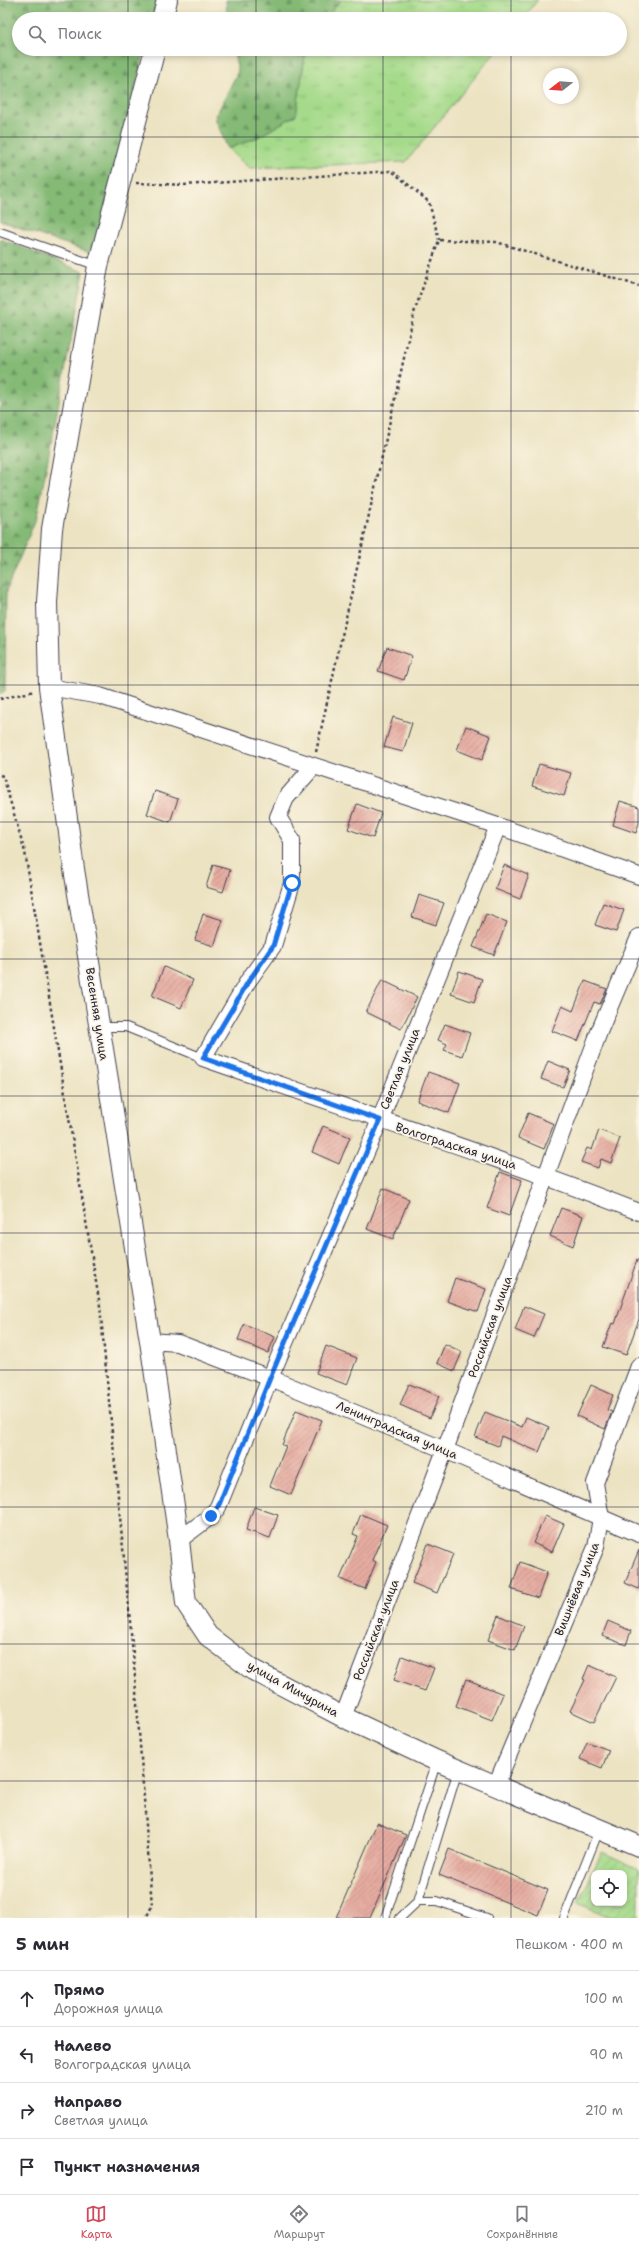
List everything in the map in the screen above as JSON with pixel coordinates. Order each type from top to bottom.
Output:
[{"type":"street","points":[[164,12],[167,0]]},
{"type":"street","name":"Весенняя улица","points":[[150,1341],[74,869],[49,687],[47,602],[52,529],[98,266],[153,56]]},
{"type":"street","points":[[49,687],[100,696],[313,767],[498,826],[639,876]]},
{"type":"street","points":[[203,1058],[248,982],[273,946],[292,883],[292,840],[278,817],[286,798],[313,767]]},
{"type":"street","name":"Светлая улица","points":[[179,1540],[211,1516],[218,1507],[270,1378],[380,1120],[498,826]]},
{"type":"street","name":"Российская улица","points":[[343,1717],[445,1450],[545,1175],[599,1032],[639,937]]},
{"type":"street","name":"Волгоградская улица","points":[[203,1058],[380,1120],[545,1175],[639,1212]]},
{"type":"street","name":"Ленинградская улица","points":[[150,1341],[178,1344],[270,1378],[445,1450],[639,1534]]},
{"type":"street","name":"улица Мичурина","points":[[150,1341],[179,1540],[186,1602],[208,1636],[254,1670],[343,1717],[437,1761],[639,1846]]},
{"type":"street","name":"Вишнёвая улица","points":[[496,1785],[596,1547],[601,1518],[595,1483],[639,1366]]},
{"type":"lane","points":[[0,232],[98,266]]},
{"type":"lane","points":[[99,1027],[126,1027],[203,1058]]},
{"type":"lane","points":[[385,1918],[437,1761]]},
{"type":"lane","points":[[400,1918],[418,1901],[458,1770]]},
{"type":"lane","points":[[564,1918],[600,1829]]},
{"type":"lane","points":[[418,1901],[437,1901],[487,1918]]},
{"type":"lane","points":[[409,1910],[412,1918]]},
{"type":"path","points":[[120,182],[184,185],[392,171],[429,202],[439,240],[414,313],[313,767]]},
{"type":"path","points":[[439,240],[496,242],[639,286]]},
{"type":"path","points":[[0,699],[49,687]]},
{"type":"path","points":[[0,771],[25,852],[100,1306],[136,1695],[152,1906],[146,1918]]},
{"type":"green space","points":[[0,0],[158,0],[155,12],[12,12],[12,56],[143,56],[93,253],[0,222]]},
{"type":"green space","points":[[226,0],[341,0],[331,12],[227,12]]},
{"type":"green space","points":[[341,0],[538,0],[528,12],[331,12]]},
{"type":"green space","points":[[235,56],[305,56],[296,115],[258,137],[228,149],[215,118],[238,71]]},
{"type":"green space","points":[[305,56],[492,56],[406,162],[249,168],[228,149],[258,137],[296,115]]},
{"type":"green space","points":[[0,239],[84,272],[37,516],[6,591],[5,691],[0,694]]},
{"type":"green space","points":[[602,1852],[639,1869],[639,1918],[612,1918],[578,1903],[591,1875],[591,1906],[627,1906],[627,1870],[594,1870]]},
{"type":"building","points":[[387,647],[412,656],[404,680],[378,671]]},
{"type":"building","points":[[393,717],[412,723],[403,752],[384,747]]},
{"type":"building","points":[[466,726],[491,736],[482,760],[457,750]]},
{"type":"building","points":[[539,764],[571,773],[564,796],[532,786]]},
{"type":"building","points":[[155,791],[178,799],[170,822],[147,814]]},
{"type":"building","points":[[620,801],[639,807],[639,823],[636,833],[613,825]]},
{"type":"building","points":[[357,804],[381,813],[373,838],[348,829]]},
{"type":"building","points":[[213,865],[230,870],[223,892],[206,887]]},
{"type":"building","points":[[504,865],[529,875],[520,899],[495,889]]},
{"type":"building","points":[[419,895],[444,903],[436,925],[412,917]]},
{"type":"building","points":[[603,903],[624,910],[616,932],[595,925]]},
{"type":"building","points":[[203,914],[223,920],[214,946],[195,940]]},
{"type":"building","points":[[486,914],[507,922],[494,955],[473,947]]},
{"type":"building","points":[[164,967],[193,980],[181,1008],[152,996]]},
{"type":"building","points":[[459,971],[482,979],[474,1002],[451,994]]},
{"type":"building","points":[[382,980],[417,997],[401,1029],[366,1012]]},
{"type":"building","points":[[585,981],[607,989],[600,1004],[594,1002],[578,1041],[552,1031],[562,1006],[573,1011]]},
{"type":"building","points":[[445,1024],[470,1033],[462,1056],[444,1050],[447,1044],[438,1040]]},
{"type":"building","points":[[548,1061],[570,1070],[563,1087],[541,1079]]},
{"type":"building","points":[[428,1072],[460,1083],[449,1113],[417,1101]]},
{"type":"building","points":[[528,1113],[554,1124],[544,1149],[518,1138]]},
{"type":"building","points":[[323,1126],[350,1137],[339,1164],[312,1152]]},
{"type":"building","points":[[599,1130],[620,1138],[611,1163],[601,1159],[598,1168],[581,1162],[587,1148],[592,1150]]},
{"type":"building","points":[[500,1172],[522,1180],[509,1216],[487,1208]]},
{"type":"building","points":[[383,1188],[409,1199],[393,1239],[367,1229]]},
{"type":"building","points":[[561,1208],[583,1216],[573,1246],[550,1236]]},
{"type":"building","points":[[637,1260],[639,1260],[639,1319],[626,1355],[603,1347],[612,1323],[615,1324]]},
{"type":"building","points":[[455,1278],[486,1289],[478,1312],[447,1301]]},
{"type":"building","points":[[524,1306],[544,1314],[534,1338],[515,1330]]},
{"type":"building","points":[[244,1324],[275,1337],[268,1353],[238,1340]]},
{"type":"building","points":[[445,1344],[462,1352],[454,1371],[437,1363]]},
{"type":"building","points":[[326,1346],[357,1358],[347,1385],[316,1373]]},
{"type":"building","points":[[409,1384],[439,1396],[430,1418],[400,1405]]},
{"type":"building","points":[[591,1385],[613,1395],[607,1410],[612,1412],[605,1429],[577,1416]]},
{"type":"building","points":[[296,1410],[322,1420],[291,1495],[270,1486],[286,1446],[282,1445]]},
{"type":"building","points":[[485,1412],[522,1427],[526,1417],[549,1427],[539,1452],[501,1436],[498,1446],[475,1437]]},
{"type":"building","points":[[254,1507],[278,1515],[270,1538],[246,1530]]},
{"type":"building","points":[[361,1514],[387,1525],[372,1560],[376,1562],[365,1589],[340,1579],[358,1536],[353,1534]]},
{"type":"building","points":[[545,1516],[564,1524],[552,1552],[533,1543]]},
{"type":"building","points":[[428,1544],[453,1554],[437,1593],[412,1583]]},
{"type":"building","points":[[639,1550],[639,1589],[625,1583]]},
{"type":"building","points":[[520,1562],[547,1572],[538,1598],[511,1589]]},
{"type":"building","points":[[498,1615],[524,1626],[515,1650],[488,1640]]},
{"type":"building","points":[[608,1621],[631,1631],[626,1645],[602,1636]]},
{"type":"building","points":[[402,1656],[434,1668],[425,1691],[394,1680]]},
{"type":"building","points":[[589,1665],[616,1677],[594,1722],[570,1711],[585,1680],[583,1679]]},
{"type":"building","points":[[466,1679],[503,1694],[492,1720],[456,1706]]},
{"type":"building","points":[[587,1742],[609,1750],[602,1768],[580,1759]]},
{"type":"building","points":[[377,1823],[406,1835],[370,1918],[336,1918]]},
{"type":"building","points":[[449,1849],[548,1890],[538,1915],[439,1875]]},
{"type":"route","points":[[211,1516],[218,1507],[270,1378],[380,1120],[203,1058],[248,982],[273,946],[292,883]]}]
